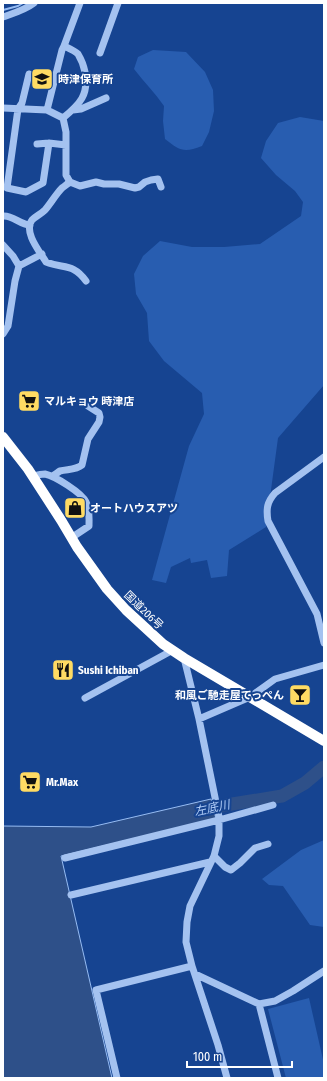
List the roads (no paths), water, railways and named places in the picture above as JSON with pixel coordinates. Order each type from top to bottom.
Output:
[{"type":"highway","name":"国道206号","points":[[3,437],[33,476],[76,547],[95,574],[121,605],[164,644],[184,658],[324,742]]},
{"type":"street","points":[[3,17],[20,11],[34,3]]},
{"type":"street","points":[[47,110],[62,50],[80,3]]},
{"type":"street","points":[[100,53],[118,3]]},
{"type":"street","points":[[63,118],[79,104],[85,94],[86,83],[84,70],[78,54],[64,46]]},
{"type":"street","points":[[29,74],[22,103],[18,109],[7,188],[26,192],[43,183],[49,142]]},
{"type":"street","points":[[73,110],[81,109],[106,98]]},
{"type":"street","points":[[3,108],[47,110],[63,118]]},
{"type":"street","points":[[63,118],[66,132],[66,175],[70,182],[80,186],[96,182],[104,184],[119,184],[135,188],[139,187],[145,182],[158,179],[161,187]]},
{"type":"street","points":[[37,144],[49,142],[66,145]]},
{"type":"street","points":[[70,182],[62,188],[48,207],[33,219],[30,225],[32,240],[46,262],[73,269],[86,281]]},
{"type":"street","points":[[3,216],[7,216],[26,225],[30,225]]},
{"type":"street","points":[[3,245],[14,256],[19,266],[15,281],[8,326],[3,334]]},
{"type":"street","points":[[19,266],[42,254]]},
{"type":"street","points":[[52,476],[60,471],[75,469],[82,465],[88,439],[99,422],[100,417],[99,413],[88,406]]},
{"type":"street","points":[[324,457],[275,492],[270,499],[266,512],[268,521],[317,614],[324,643]]},
{"type":"street","points":[[33,476],[44,474],[52,476],[72,488],[83,498],[88,508],[89,526],[71,538]]},
{"type":"street","points":[[85,698],[173,650]]},
{"type":"street","points":[[184,658],[199,719],[215,796],[220,836],[212,859],[190,906],[187,922],[186,942],[194,974],[218,1045],[227,1078]]},
{"type":"street","points":[[199,719],[250,697],[275,679],[324,665]]},
{"type":"street","points":[[65,858],[273,805]]},
{"type":"street","points":[[71,895],[212,859],[231,870],[255,848],[268,844]]},
{"type":"street","points":[[117,1078],[96,990],[192,966]]},
{"type":"street","points":[[194,974],[259,1004],[276,1001],[324,971]]},
{"type":"street","points":[[259,1004],[278,1078]]},
{"type":"water","points":[[211,799],[216,819],[61,856],[112,1078],[3,1078],[3,826],[91,827]]},
{"type":"waterway","points":[[3,10],[23,3]]},
{"type":"waterway","name":"左底川","points":[[204,810],[282,796],[305,783],[324,767]]},
{"type":"place","name":"時津保育所","points":[[42,79]]},
{"type":"place","name":"マルキョウ 時津店","points":[[29,401]]},
{"type":"place","name":"オートハウスアツ","points":[[75,508]]},
{"type":"place","name":"Sushi Ichiban","points":[[63,670]]},
{"type":"place","name":"和風ご馳走屋てっぺん","points":[[300,695]]},
{"type":"place","name":"Mr.Max","points":[[30,782]]}]
